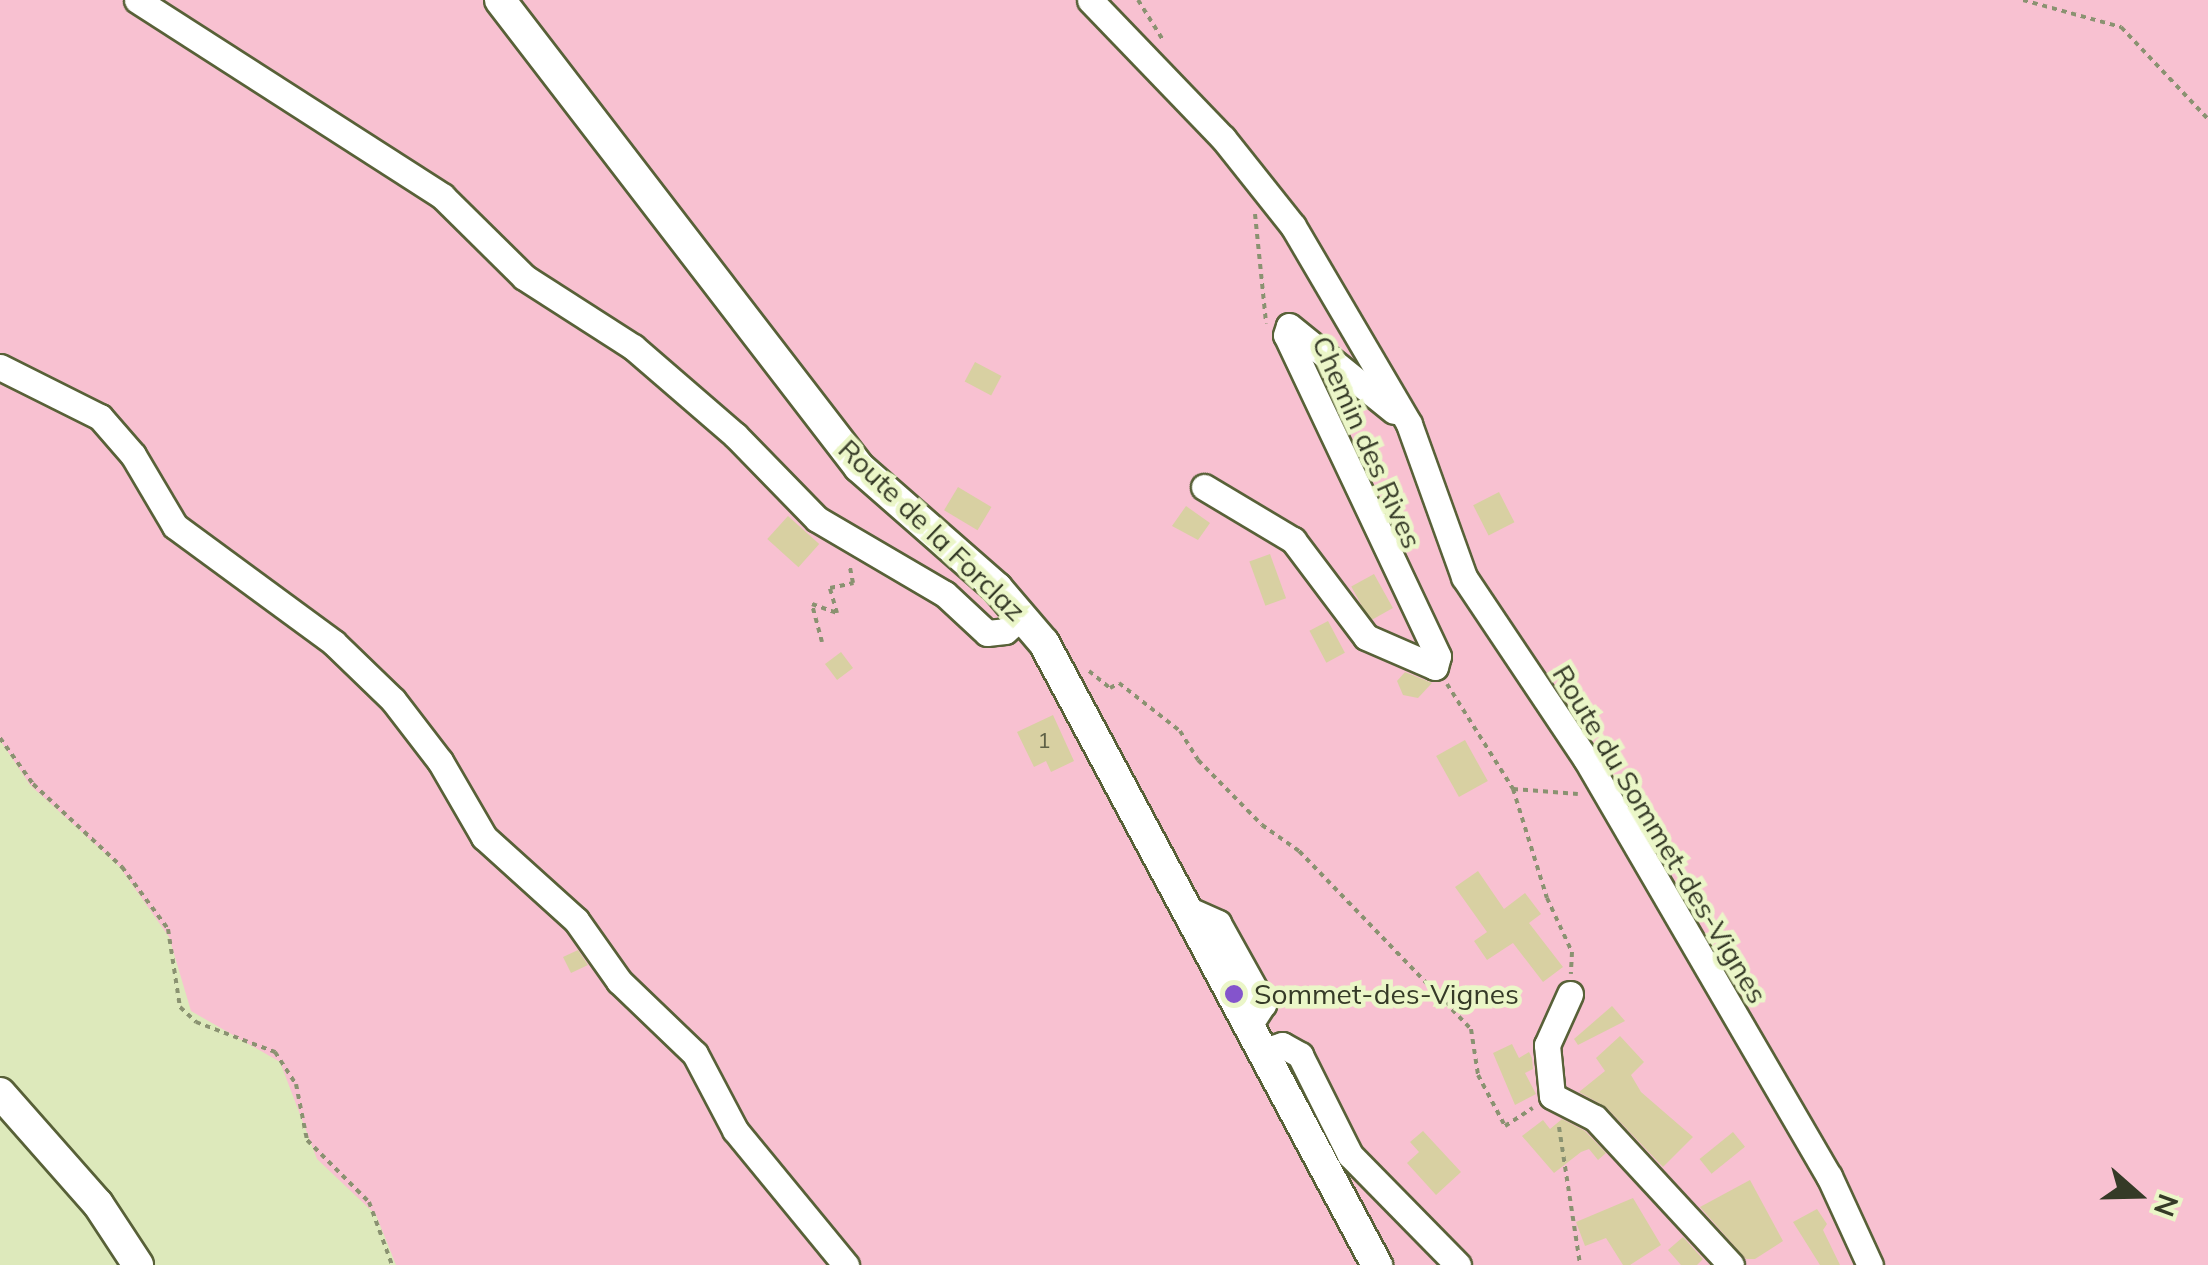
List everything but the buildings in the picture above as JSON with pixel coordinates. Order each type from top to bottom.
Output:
[{"type":"main road","name":"Route de la Forclaz","points":[[500,0],[859,467],[1022,616],[1080,703],[1377,1265]]},
{"type":"main road","points":[[0,1094],[98,1204],[138,1265]]},
{"type":"street","points":[[137,0],[442,196],[524,276],[633,346],[743,443],[809,514],[944,594],[987,632],[1005,631],[1022,616]]},
{"type":"street","name":"Route du Sommet-des-Vignes","points":[[1090,0],[1273,198],[1409,424],[1464,577],[1608,796],[1830,1176],[1870,1265]]},
{"type":"street","name":"Chemin des Rives","points":[[1409,424],[1289,326],[1286,335],[1438,658],[1435,667]]},
{"type":"street","points":[[0,366],[108,424],[175,526],[334,643],[393,700],[424,738],[484,837],[571,914],[626,989],[689,1048],[734,1130],[846,1265]]},
{"type":"street","points":[[1204,486],[1293,540],[1366,637],[1435,667]]},
{"type":"street","points":[[1378,626],[1414,643],[1428,642]]},
{"type":"street","points":[[1570,994],[1548,1046],[1552,1096],[1595,1118],[1731,1265]]},
{"type":"street","points":[[1264,1051],[1282,1045],[1300,1054],[1350,1155],[1458,1265]]},
{"type":"path","points":[[2023,0],[2121,27],[2208,119]]},
{"type":"path","points":[[822,642],[812,604],[837,614],[832,583],[853,583],[834,530]]},
{"type":"path","points":[[1435,667],[1513,789],[1546,898],[1572,952],[1570,994]]},
{"type":"path","points":[[1085,668],[1110,688],[1118,683],[1180,730],[1198,760],[1262,825],[1299,851],[1471,1028],[1478,1075],[1505,1126],[1552,1096],[1569,1166],[1580,1265]]},
{"type":"path","points":[[0,738],[33,784],[122,868],[168,929],[180,1008],[196,1022],[275,1052],[296,1084],[307,1140],[369,1202],[392,1265]]},
{"type":"path","points":[[1513,789],[1608,796]]},
{"type":"shaded area","points":[[0,0],[2208,0],[2208,1265],[396,1265],[376,1215],[317,1159],[280,1062],[191,1011],[169,937],[119,866],[30,785],[0,740]]},
{"type":"place","name":"Sommet-des-Vignes","points":[[1234,994]]}]
